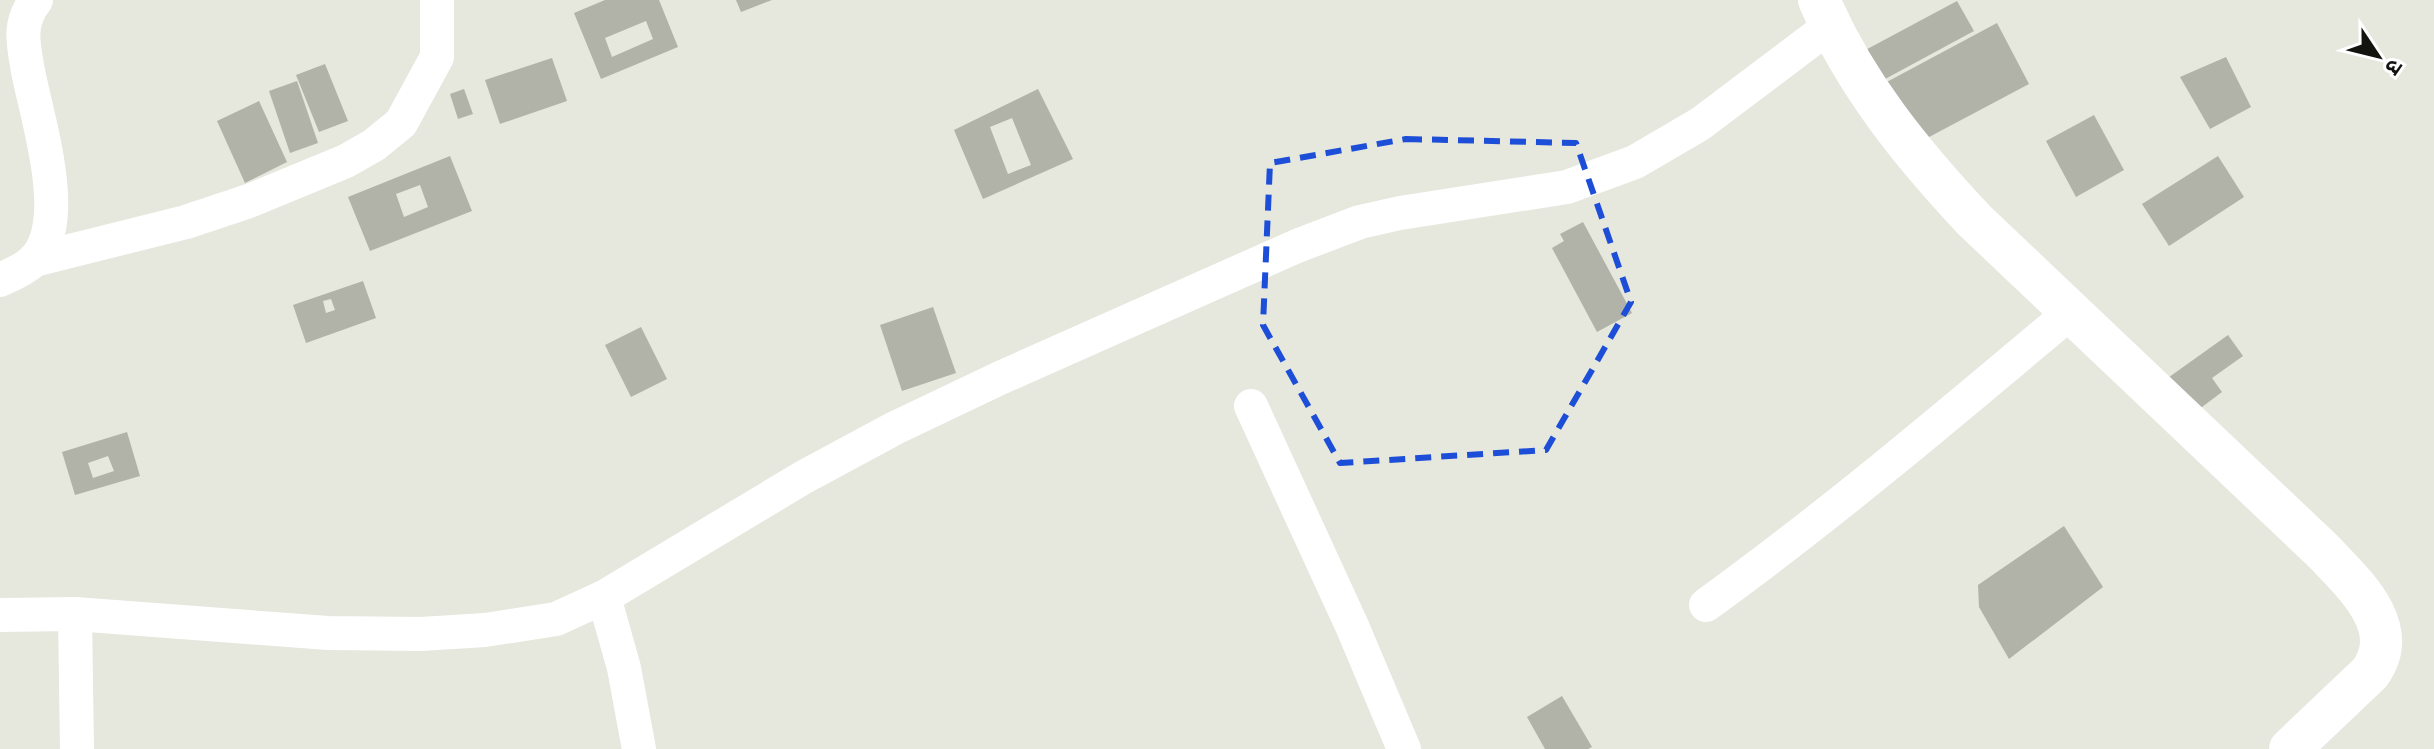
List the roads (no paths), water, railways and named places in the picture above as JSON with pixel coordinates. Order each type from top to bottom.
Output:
[{"type":"street","points":[[0,280],[17,273],[34,260],[48,238],[53,212],[23,40],[25,13],[36,0]]},
{"type":"street","points":[[34,260],[186,222],[249,201],[346,161],[389,136],[401,123],[437,57],[437,0]]},
{"type":"street","points":[[0,615],[75,614],[328,633],[421,634],[485,630],[556,619],[604,597],[804,477],[895,428],[1297,246],[1373,219],[1567,187],[1635,162],[1700,124],[1825,13],[1879,108],[1919,159],[1974,220],[2324,552],[2356,587],[2373,612],[2381,633],[2379,660],[2370,673],[2290,749]]},
{"type":"street","points":[[1706,605],[1766,562],[1927,433],[2072,311]]},
{"type":"street","points":[[1251,406],[1352,626],[1404,749]]},
{"type":"street","points":[[604,597],[624,668],[639,749]]},
{"type":"street","points":[[75,614],[77,749]]}]
